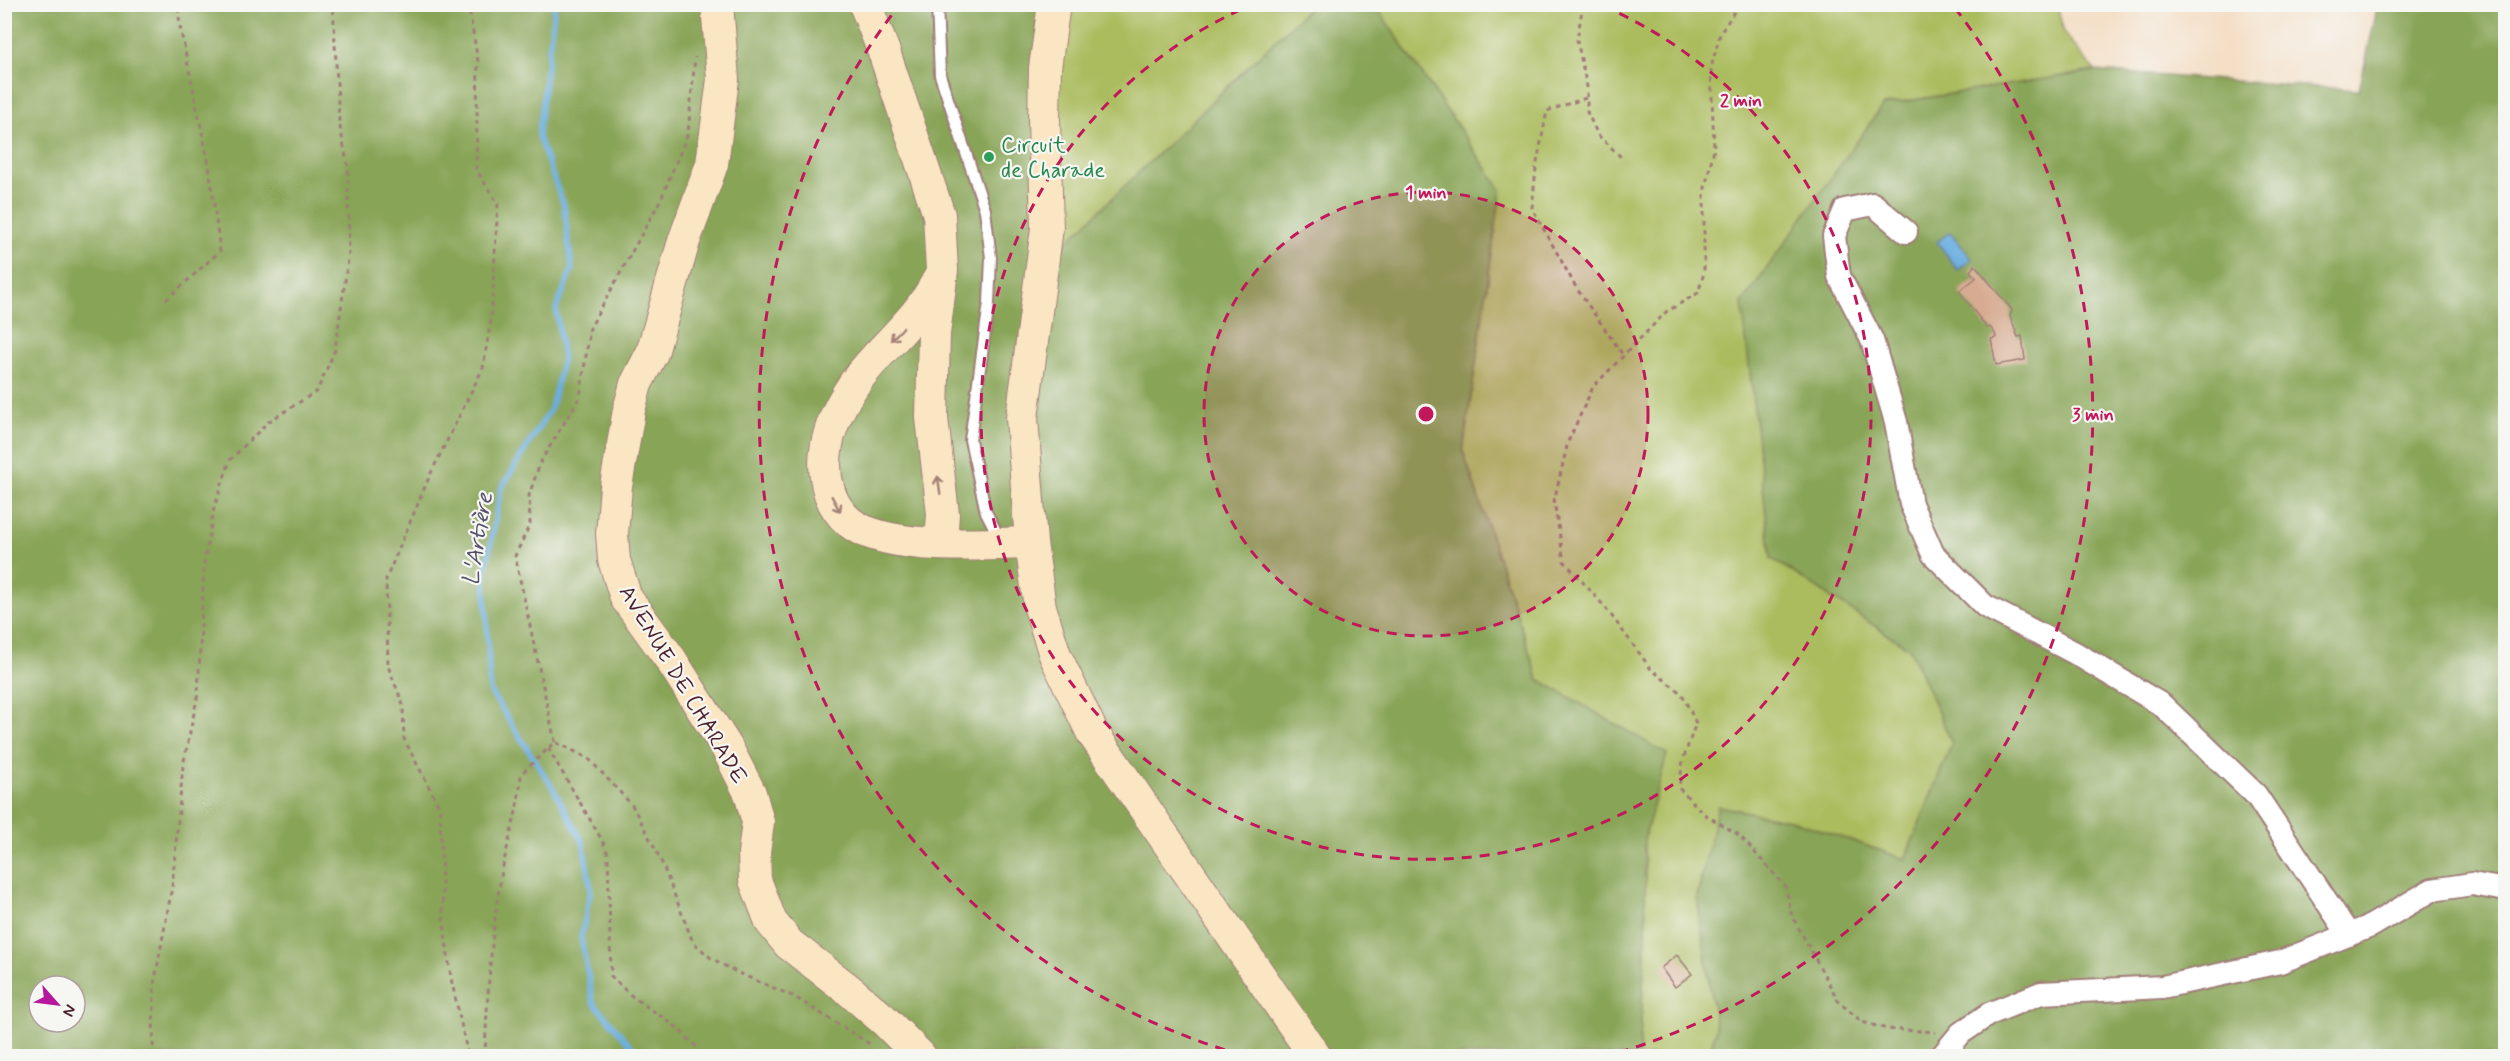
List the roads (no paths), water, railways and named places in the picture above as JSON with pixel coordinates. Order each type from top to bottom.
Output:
[{"type":"street","name":"AVENUE DE CHARADE","points":[[717,4],[723,79],[712,164],[684,241],[652,353],[636,384],[629,410],[616,486],[612,534],[614,560],[626,598],[671,660],[728,748],[750,793],[758,822],[754,852],[755,880],[771,922],[789,945],[858,997],[920,1056]]},
{"type":"street","points":[[865,4],[888,63],[939,215],[942,270],[934,334],[932,418],[943,514],[941,543]]},
{"type":"street","points":[[1054,4],[1045,68],[1047,228],[1022,418],[1017,544],[1047,633],[1073,695],[1092,732],[1315,1056]]},
{"type":"street","points":[[1906,232],[1873,204],[1845,210],[1834,236],[1839,276],[1872,340],[1896,422],[1911,504],[1933,554],[1985,606],[2075,653],[2162,705],[2256,795],[2349,935]]},
{"type":"street","points":[[942,270],[919,311],[855,382],[838,410],[829,432],[825,467],[827,487],[833,501],[850,522],[884,537],[941,543],[1017,544]]},
{"type":"street","points":[[1942,1056],[1961,1033],[1989,1014],[2041,993],[2162,987],[2280,962],[2371,926],[2432,890],[2472,884],[2505,890]]},
{"type":"lane","points":[[937,4],[940,75],[985,210],[991,258],[989,303],[970,440],[986,512],[1017,544]]},
{"type":"water","points":[[1950,232],[1972,259],[1958,270],[1937,242]]},
{"type":"waterway","name":"L'Artière","points":[[555,4],[538,136],[564,206],[572,269],[556,309],[563,358],[551,408],[501,489],[485,575],[490,691],[553,788],[583,842],[591,889],[581,938],[593,1002],[640,1056]]},
{"type":"place","name":"Circuit de Charade","points":[[989,157]]}]
